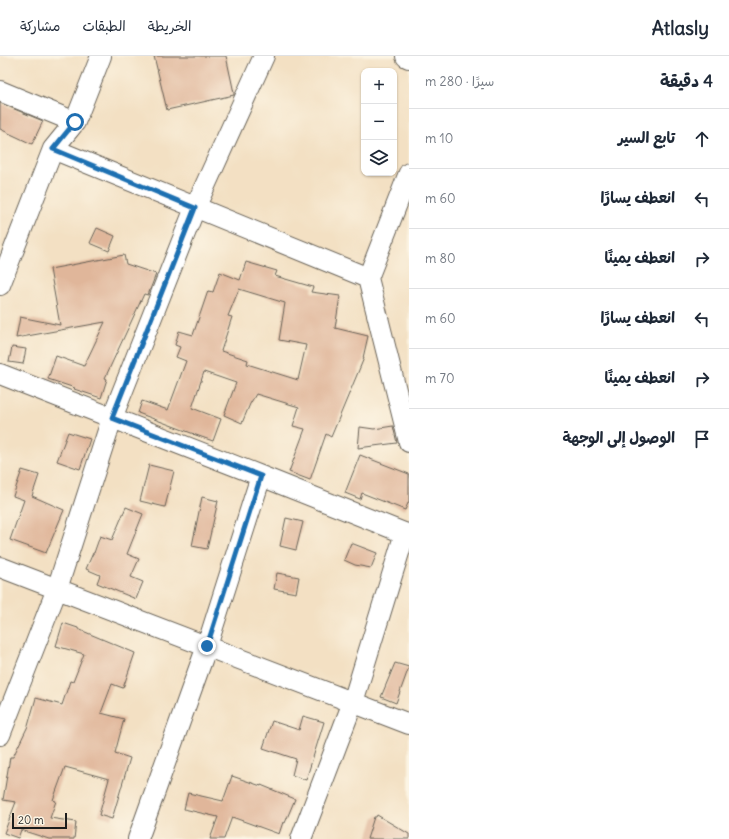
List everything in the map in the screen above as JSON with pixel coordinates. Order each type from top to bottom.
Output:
[{"type":"street","points":[[0,285],[53,149],[75,122],[101,56]]},
{"type":"street","points":[[0,735],[57,589],[112,418],[195,208],[264,56]]},
{"type":"street","points":[[0,90],[75,122]]},
{"type":"street","points":[[53,149],[368,278]]},
{"type":"street","points":[[409,173],[368,278],[409,442]]},
{"type":"street","points":[[0,374],[407,534],[353,702],[301,839]]},
{"type":"street","points":[[138,839],[207,646],[261,476]]},
{"type":"street","points":[[0,567],[409,724]]},
{"type":"building","points":[[154,56],[226,56],[234,95],[167,110]]},
{"type":"building","points":[[0,103],[43,121],[32,144],[0,129]]},
{"type":"building","points":[[97,228],[115,236],[109,251],[90,243]]},
{"type":"building","points":[[124,255],[126,264],[156,274],[148,295],[144,294],[105,378],[107,379],[101,398],[48,379],[56,356],[84,366],[105,322],[16,338],[20,317],[60,325],[50,269]]},
{"type":"building","points":[[246,262],[277,271],[275,276],[313,287],[311,292],[340,296],[335,328],[368,336],[364,358],[331,437],[326,434],[310,480],[289,472],[305,429],[293,426],[299,407],[256,394],[242,423],[224,415],[236,383],[204,372],[192,408],[221,419],[213,441],[138,413],[142,401],[168,410],[186,361],[176,357],[180,347],[175,345],[179,331],[193,335],[208,291],[213,292],[220,272],[240,280]],"holes":[[[239,289],[285,303],[279,340],[306,345],[298,380],[247,364],[248,360],[221,351],[232,317],[228,316]]]},
{"type":"building","points":[[12,347],[26,349],[23,364],[9,362]]},
{"type":"building","points":[[393,426],[397,443],[358,448],[360,427],[374,429]]},
{"type":"building","points":[[68,432],[90,439],[80,469],[57,461]]},
{"type":"building","points":[[360,455],[409,474],[409,501],[405,510],[362,493],[360,499],[345,493]]},
{"type":"building","points":[[149,465],[174,471],[165,507],[140,501]]},
{"type":"building","points":[[22,470],[39,475],[32,496],[64,510],[46,553],[10,540],[24,500],[13,496]]},
{"type":"building","points":[[202,497],[218,501],[207,549],[192,546]]},
{"type":"building","points":[[126,507],[143,514],[127,554],[139,559],[131,577],[143,582],[136,599],[97,583],[100,575],[86,569],[100,536],[112,540]]},
{"type":"building","points":[[286,518],[303,522],[296,550],[280,546]]},
{"type":"building","points":[[351,543],[377,553],[371,568],[355,565],[344,560]]},
{"type":"building","points":[[277,573],[299,577],[296,593],[274,589]]},
{"type":"building","points":[[63,623],[135,653],[123,688],[112,684],[101,713],[124,719],[115,753],[130,758],[112,819],[99,815],[109,779],[65,767],[53,800],[56,801],[50,818],[76,822],[74,839],[49,839],[21,830],[18,838],[4,833],[16,802],[3,800],[10,757],[13,757],[28,726],[36,698],[62,705],[70,681],[73,682],[84,654],[56,646]]},
{"type":"building","points":[[395,663],[409,667],[396,703],[381,697]]},
{"type":"building","points":[[303,716],[324,722],[306,780],[292,775],[296,759],[263,748],[272,721],[299,730]]},
{"type":"building","points":[[232,776],[261,785],[295,799],[285,823],[283,822],[279,834],[232,817],[224,839],[210,839],[218,817],[184,809],[188,793],[223,801]]},
{"type":"building","points":[[377,815],[409,834],[409,839],[367,839],[374,817]]},
{"type":"route","points":[[75,122],[53,149],[195,208],[112,418],[261,476],[207,646]]}]
